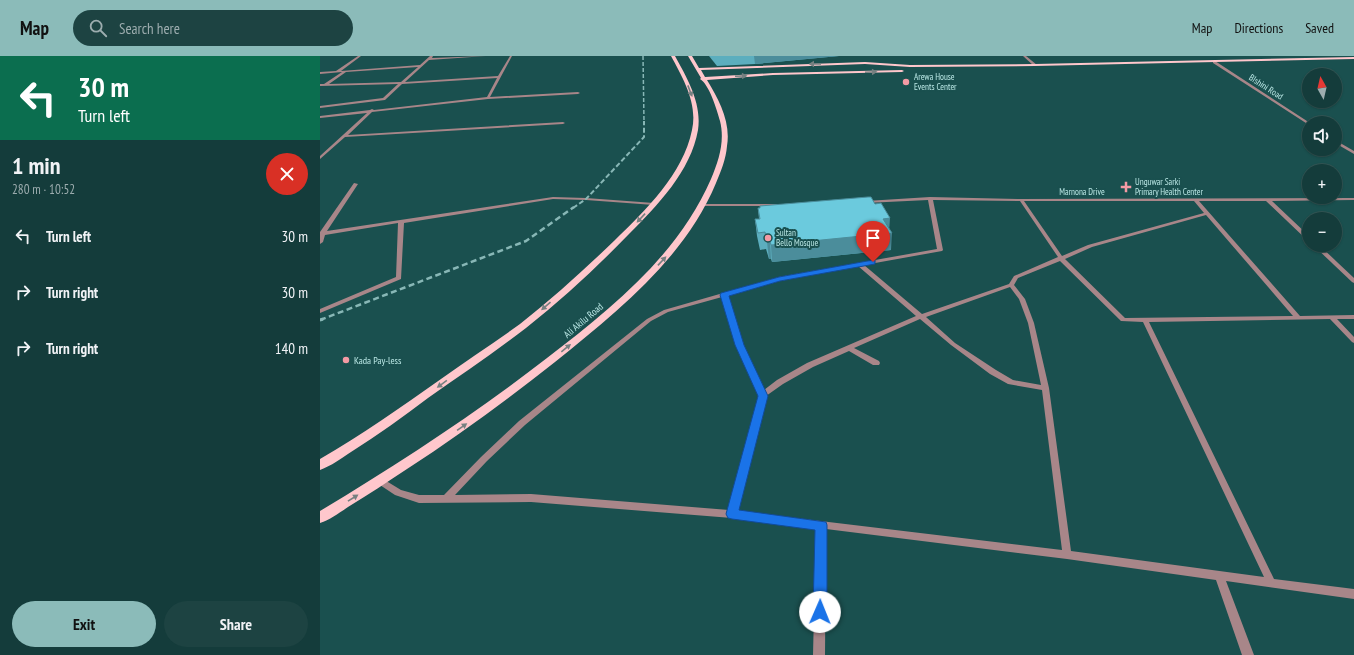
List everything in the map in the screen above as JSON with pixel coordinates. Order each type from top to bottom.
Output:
[{"type":"main road","points":[[320,465],[394,418],[525,324],[628,232],[662,195],[690,148],[695,130],[696,116],[694,104],[689,88],[673,56]]},
{"type":"main road","name":"Ali Akilu Road","points":[[320,518],[380,481],[458,429],[522,383],[609,313],[663,260],[683,236],[703,206],[712,187],[724,150],[725,135],[720,110],[690,56]]},
{"type":"main road","points":[[697,70],[812,64],[871,64],[910,66],[1035,65],[1300,58],[1354,60]]},
{"type":"main road","points":[[702,78],[773,74],[886,72],[942,68],[1354,60]]},
{"type":"street","points":[[338,71],[360,56]]},
{"type":"street","points":[[320,107],[384,99],[431,57],[484,56]]},
{"type":"street","points":[[488,98],[498,77],[511,56]]},
{"type":"street","points":[[1024,56],[1035,65]]},
{"type":"street","name":"BIshini Road","points":[[1214,62],[1302,119]]},
{"type":"street","points":[[320,73],[422,66]]},
{"type":"street","points":[[320,89],[348,70]]},
{"type":"street","points":[[320,85],[402,83],[498,77]]},
{"type":"street","points":[[320,117],[488,98],[578,93]]},
{"type":"street","points":[[320,158],[323,153],[372,110]]},
{"type":"street","points":[[344,136],[563,123]]},
{"type":"street","points":[[1342,146],[1354,154]]},
{"type":"street","points":[[320,242],[322,233],[356,184]]},
{"type":"street","points":[[322,233],[553,198],[654,204]]},
{"type":"street","points":[[446,499],[484,459],[522,423],[649,320],[666,311],[779,279],[940,250],[930,198]]},
{"type":"street","name":"Marnona Drive","points":[[861,203],[930,198],[1021,200],[1354,199]]},
{"type":"street","points":[[1267,199],[1302,232]]},
{"type":"street","points":[[1021,200],[1061,258],[1123,320],[1354,317]]},
{"type":"street","points":[[1196,200],[1298,318]]},
{"type":"street","points":[[703,206],[788,205]]},
{"type":"street","points":[[732,514],[763,396],[780,382],[804,368],[920,317],[1011,285],[1016,277],[1090,246],[1208,213]]},
{"type":"street","points":[[320,311],[399,278],[400,222]]},
{"type":"street","points":[[1323,252],[1354,281]]},
{"type":"street","points":[[860,264],[953,344],[1011,382],[1045,388]]},
{"type":"street","points":[[1011,285],[1022,299],[1031,323],[1045,388],[1067,555]]},
{"type":"street","points":[[724,295],[739,345],[763,396]]},
{"type":"street","points":[[1331,317],[1354,341]]},
{"type":"street","points":[[1145,320],[1271,582]]},
{"type":"street","points":[[849,348],[876,363]]},
{"type":"street","points":[[380,481],[398,493],[419,499],[531,498],[732,514],[1067,555],[1354,594]]},
{"type":"street","points":[[819,655],[821,525]]},
{"type":"street","points":[[1219,575],[1248,655]]},
{"type":"building","points":[[871,197],[875,204],[881,203],[890,218],[883,219],[892,233],[771,245],[770,241],[767,242],[765,232],[758,233],[755,219],[760,219],[758,208],[760,208],[760,206]]},
{"type":"railway","points":[[643,56],[644,122]]},
{"type":"railway","points":[[573,208],[586,199],[644,137],[644,122]]},
{"type":"railway","points":[[323,319],[320,320],[526,241],[574,207]]},
{"type":"place","name":"Arewa House Events Center","points":[[906,82]]},
{"type":"place","name":"Unguwar Sarki Primary Health Center","points":[[1126,187]]},
{"type":"place","name":"Sultan Bello Mosque","points":[[768,238]]},
{"type":"place","name":"Kada Pay-less","points":[[346,360]]},
{"type":"route","points":[[820,612],[821,525],[732,514],[763,396],[739,345],[724,295],[779,279],[873,262]]}]
